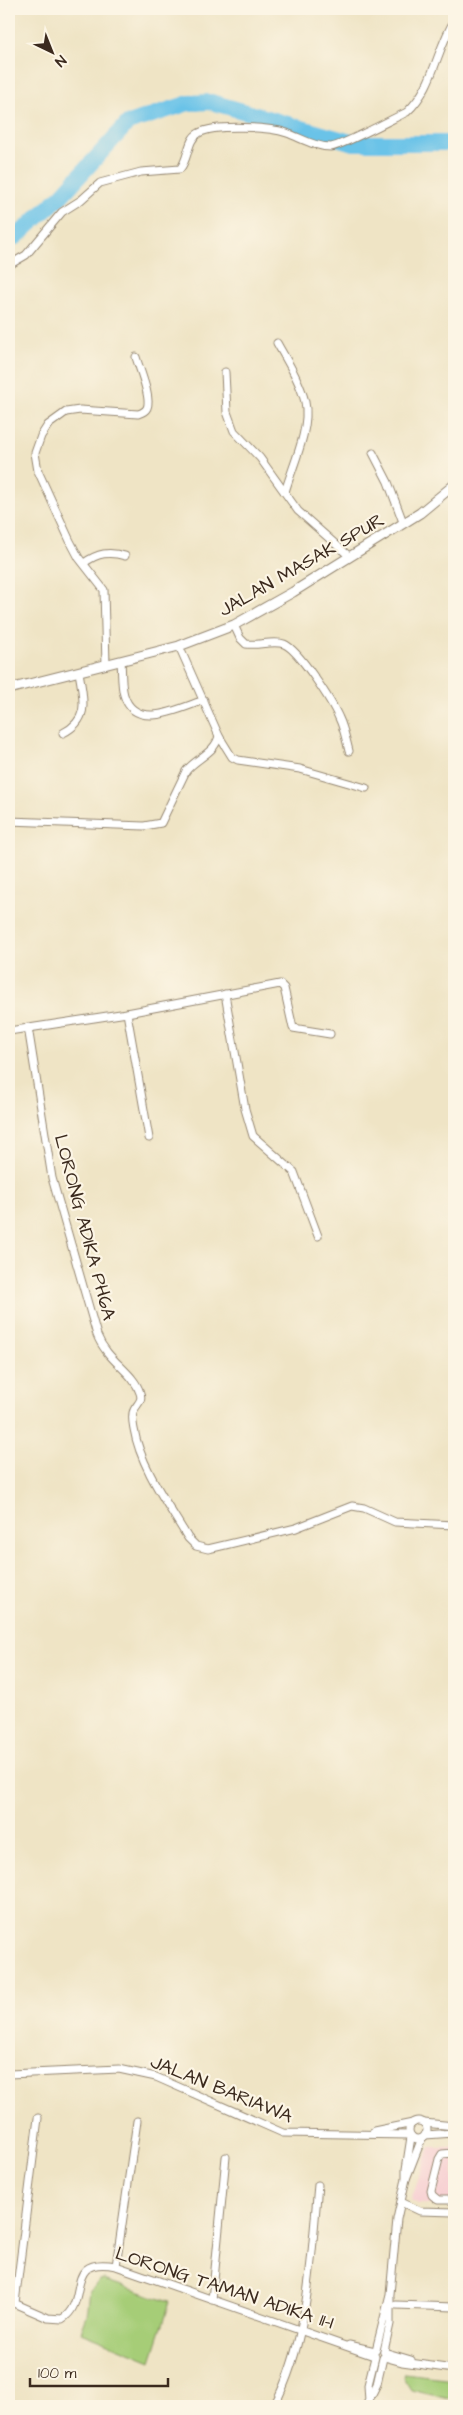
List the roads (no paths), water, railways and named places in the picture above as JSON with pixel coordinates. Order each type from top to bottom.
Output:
[{"type":"street","points":[[9,265],[26,255],[62,212],[81,200],[100,183],[141,172],[180,169],[185,164],[193,138],[199,133],[237,128],[272,130],[285,132],[316,145],[332,147],[407,112],[416,104],[438,62],[444,40],[454,21]]},
{"type":"street","points":[[277,342],[300,388],[305,403],[306,416],[285,492]]},
{"type":"street","points":[[106,665],[106,596],[102,584],[84,563],[70,541],[38,471],[35,453],[41,436],[48,425],[66,412],[80,410],[138,414],[145,411],[148,407],[149,398],[136,357]]},
{"type":"street","points":[[225,372],[228,420],[234,431],[260,458],[301,514],[350,556]]},
{"type":"street","points":[[373,453],[388,482],[404,522]]},
{"type":"street","name":"JALAN MASAK SPUR","points":[[9,689],[179,646],[234,625],[293,592],[420,513],[454,486]]},
{"type":"street","points":[[84,563],[99,554],[108,552],[125,556]]},
{"type":"street","points":[[234,625],[240,638],[246,644],[285,644],[294,652],[313,676],[339,718],[349,751]]},
{"type":"street","points":[[179,646],[219,736],[232,757],[238,760],[300,769],[366,788]]},
{"type":"street","points":[[121,661],[124,694],[128,705],[136,714],[147,716],[166,714],[204,700]]},
{"type":"street","points":[[63,733],[80,720],[83,712],[79,672]]},
{"type":"street","points":[[9,821],[144,826],[161,824],[186,771],[192,763],[212,749],[219,736]]},
{"type":"street","points":[[9,1032],[28,1027],[127,1013],[280,984],[284,988],[293,1028],[330,1034]]},
{"type":"street","points":[[225,994],[245,1109],[253,1136],[294,1172],[318,1236]]},
{"type":"street","points":[[127,1013],[149,1138]]},
{"type":"street","name":"LORONG ADIKA PH6A","points":[[28,1027],[52,1178],[101,1345],[136,1384],[140,1392],[140,1401],[134,1410],[133,1417],[140,1450],[188,1538],[196,1546],[208,1548],[266,1536],[316,1522],[352,1506],[364,1508],[395,1522],[454,1525]]},
{"type":"street","name":"JALAN BARIAWA","points":[[9,2074],[101,2069],[137,2072],[175,2085],[283,2134],[411,2136]]},
{"type":"street","points":[[12,2302],[38,2118]]},
{"type":"street","points":[[116,2266],[138,2121]]},
{"type":"street","points":[[406,2179],[411,2136],[409,2130],[413,2123],[454,2126]]},
{"type":"street","name":"JALAN BARIAWA","points":[[364,2134],[413,2123]]},
{"type":"street","points":[[368,2404],[368,2385],[379,2354],[390,2294],[395,2234],[401,2202],[406,2179],[427,2130],[424,2123]]},
{"type":"street","points":[[411,2136],[454,2133]]},
{"type":"street","points":[[452,2151],[442,2154],[439,2159],[431,2191],[434,2198],[438,2200],[454,2200]]},
{"type":"street","points":[[212,2300],[226,2157]]},
{"type":"street","points":[[274,2406],[284,2388],[301,2328],[318,2185]]},
{"type":"street","points":[[401,2202],[420,2211],[454,2212]]},
{"type":"street","name":"LORONG TAMAN ADIKA 11-I","points":[[12,2302],[48,2318],[62,2319],[73,2310],[79,2277],[84,2271],[97,2264],[116,2266],[349,2345],[358,2345],[379,2354],[416,2363],[454,2369]]},
{"type":"street","points":[[396,2305],[454,2307]]},
{"type":"waterway","points":[[9,237],[16,237],[61,196],[128,123],[189,103],[211,102],[354,143],[454,143]]}]
